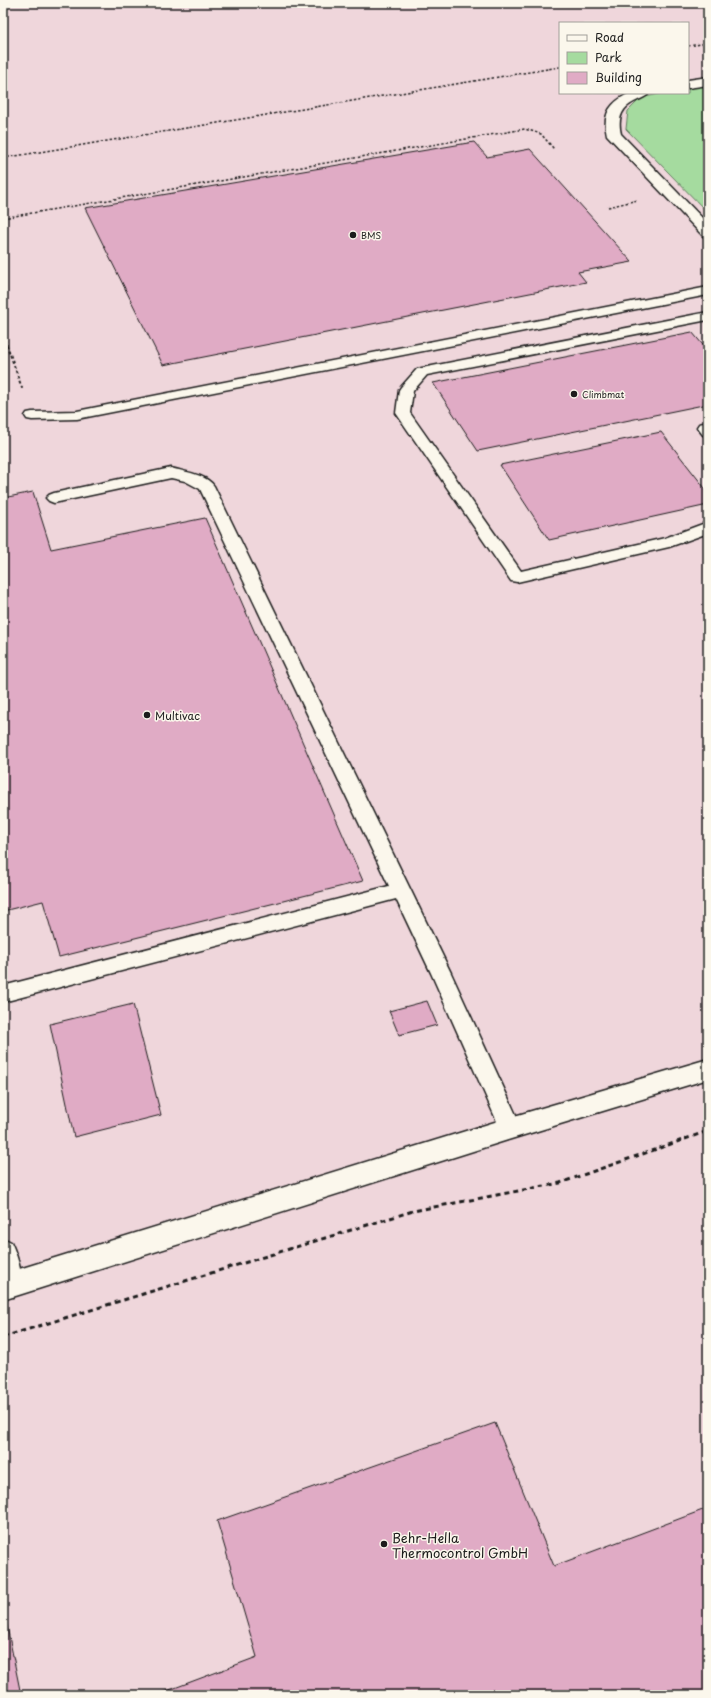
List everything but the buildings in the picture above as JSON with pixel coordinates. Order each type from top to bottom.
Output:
[{"type":"street","points":[[689,84],[708,81]]},
{"type":"street","points":[[640,94],[629,99],[618,107],[612,116],[611,125],[614,135],[708,233]]},
{"type":"street","points":[[7,1285],[511,1128],[708,1069]]},
{"type":"lane","points":[[32,416],[77,415],[708,291]]},
{"type":"lane","points":[[708,316],[422,372],[406,390],[403,413],[517,577],[669,542],[708,527]]},
{"type":"lane","points":[[708,426],[704,427],[708,432]]},
{"type":"lane","points":[[54,498],[171,473],[190,478],[206,486],[441,973],[511,1128]]},
{"type":"lane","points":[[3,994],[401,890]]},
{"type":"lane","points":[[3,1249],[7,1285]]},
{"type":"path","points":[[689,46],[708,43]]},
{"type":"path","points":[[3,158],[559,67]]},
{"type":"path","points":[[3,218],[525,129],[541,134],[554,149]]},
{"type":"path","points":[[3,334],[32,416]]},
{"type":"path","points":[[3,1337],[413,1211],[560,1183],[708,1131]]},
{"type":"shaded area","points":[[3,3],[708,3],[708,1695],[3,1695]]},
{"type":"green space","points":[[708,85],[708,213],[626,129],[628,111],[641,98],[659,94],[689,94],[689,88]]},
{"type":"place","name":"BMS","points":[[353,235]]},
{"type":"place","name":"Climbmat","points":[[574,394]]},
{"type":"place","name":"Multivac","points":[[147,715]]},
{"type":"place","name":"Behr-Hella Thermocontrol GmbH","points":[[384,1544]]}]
